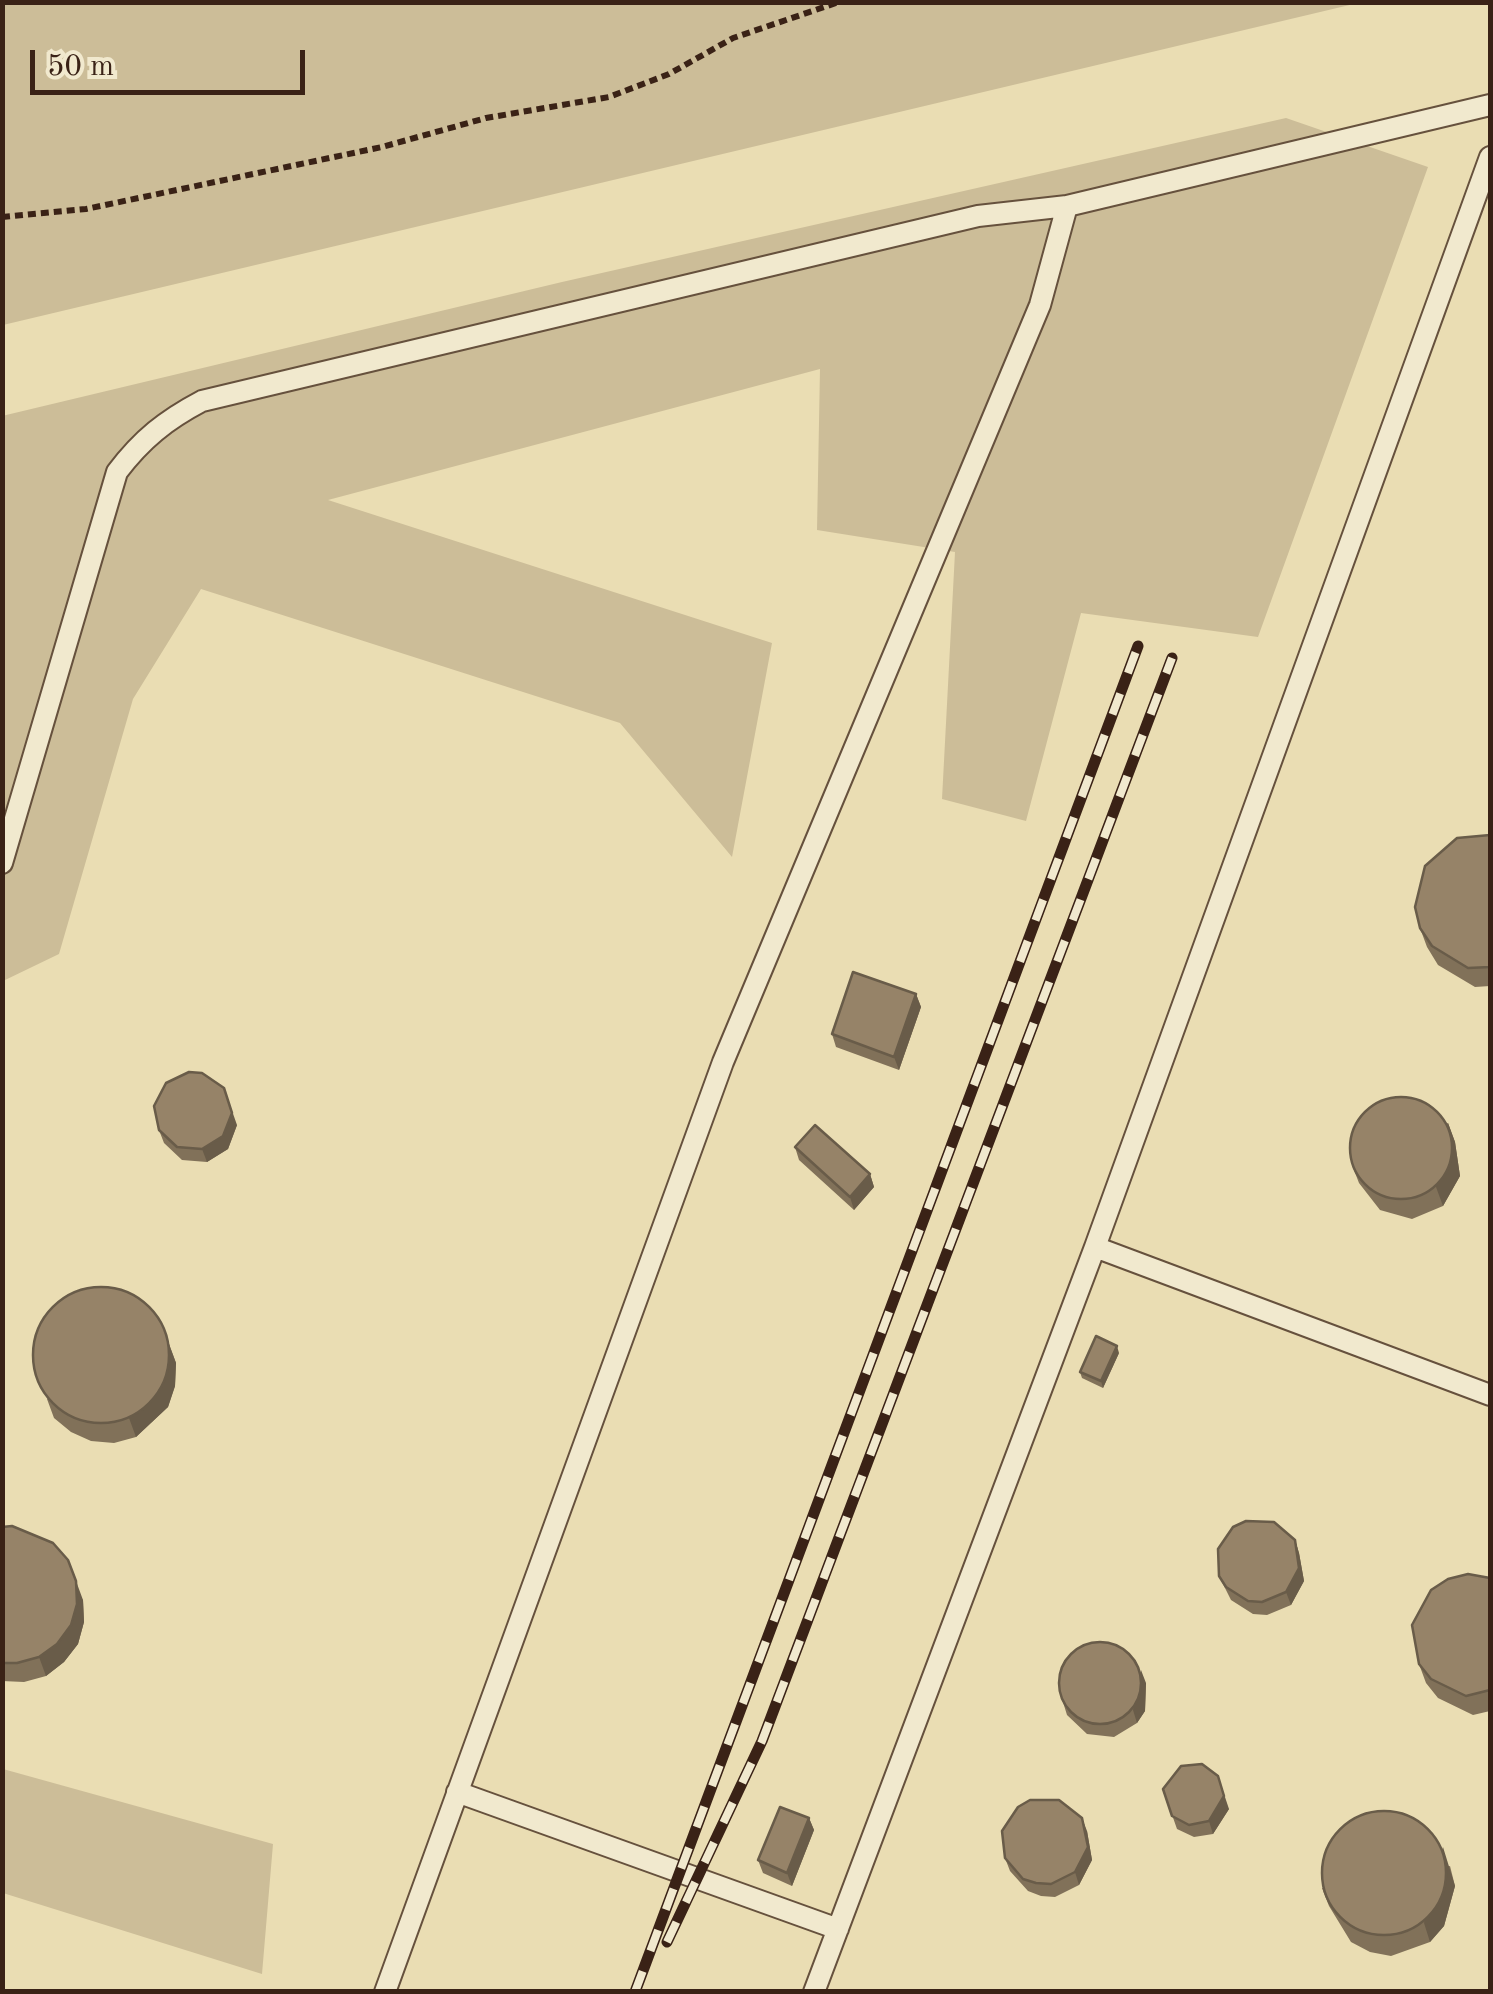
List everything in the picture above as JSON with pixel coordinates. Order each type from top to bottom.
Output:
[{"type":"lane","points":[[2,864],[117,472],[140,442],[169,418],[202,401],[978,216],[1067,206],[1489,108]]},
{"type":"lane","points":[[814,1992],[1094,1247],[1490,157]]},
{"type":"lane","points":[[385,1992],[723,1062],[1040,305],[1067,206]]},
{"type":"lane","points":[[1094,1247],[1490,1395]]},
{"type":"lane","points":[[457,1792],[838,1929]]},
{"type":"path","points":[[2,217],[86,209],[382,148],[486,118],[609,97],[669,74],[733,38],[839,2]]},
{"type":"shaded area","points":[[3,2],[1358,2],[1358,3],[3,325]]},
{"type":"shaded area","points":[[1286,118],[1428,167],[1258,637],[1081,613],[1026,821],[942,799],[955,552],[817,530],[820,369],[328,500],[772,643],[732,857],[620,723],[201,589],[133,699],[59,954],[3,981],[2,416],[562,282]]},
{"type":"shaded area","points":[[3,1769],[273,1844],[262,1974],[3,1893]]},
{"type":"building","points":[[1490,835],[1490,967],[1468,968],[1432,946],[1420,928],[1415,907],[1425,866],[1457,838]]},
{"type":"building","points":[[853,972],[916,994],[894,1057],[832,1034]]},
{"type":"building","points":[[189,1072],[202,1073],[224,1088],[232,1113],[223,1136],[202,1149],[177,1147],[159,1130],[154,1106],[166,1083]]},
{"type":"building","points":[[1401,1097],[1420,1101],[1437,1112],[1448,1129],[1452,1148],[1448,1167],[1437,1184],[1420,1195],[1401,1199],[1382,1195],[1365,1184],[1354,1167],[1350,1148],[1354,1129],[1365,1112],[1382,1101]]},
{"type":"building","points":[[815,1125],[870,1174],[850,1197],[795,1147]]},
{"type":"building","points":[[101,1287],[127,1292],[149,1307],[164,1329],[169,1355],[164,1381],[149,1403],[127,1418],[101,1423],[75,1418],[53,1403],[38,1381],[33,1355],[38,1329],[53,1307],[75,1292]]},
{"type":"building","points":[[1096,1336],[1117,1346],[1101,1381],[1080,1372]]},
{"type":"building","points":[[1246,1521],[1274,1522],[1295,1540],[1299,1568],[1286,1592],[1262,1602],[1248,1601],[1226,1587],[1219,1576],[1218,1549],[1233,1527]]},
{"type":"building","points":[[12,1526],[53,1543],[68,1560],[76,1581],[77,1604],[71,1625],[57,1644],[39,1657],[2,1663],[2,1527]]},
{"type":"building","points":[[1468,1574],[1490,1578],[1490,1690],[1466,1696],[1431,1679],[1419,1664],[1412,1625],[1431,1590],[1448,1579]]},
{"type":"building","points":[[1100,1642],[1116,1645],[1129,1654],[1138,1667],[1138,1699],[1129,1712],[1116,1721],[1100,1724],[1084,1721],[1071,1712],[1062,1699],[1059,1683],[1062,1667],[1071,1654],[1084,1645]]},
{"type":"building","points":[[1202,1764],[1218,1776],[1224,1796],[1209,1821],[1189,1825],[1172,1816],[1163,1789],[1181,1766]]},
{"type":"building","points":[[1030,1800],[1059,1800],[1082,1818],[1088,1847],[1075,1872],[1051,1884],[1023,1879],[1005,1858],[1002,1831],[1018,1807]]},
{"type":"building","points":[[780,1807],[809,1818],[787,1873],[758,1860]]},
{"type":"building","points":[[1384,1811],[1408,1816],[1428,1829],[1441,1849],[1446,1873],[1441,1897],[1428,1917],[1408,1930],[1384,1935],[1360,1930],[1340,1917],[1327,1897],[1322,1873],[1327,1849],[1340,1829],[1360,1816]]},
{"type":"railway","points":[[635,1992],[1138,646]]},
{"type":"railway","points":[[667,1942],[762,1741],[1172,658]]}]
